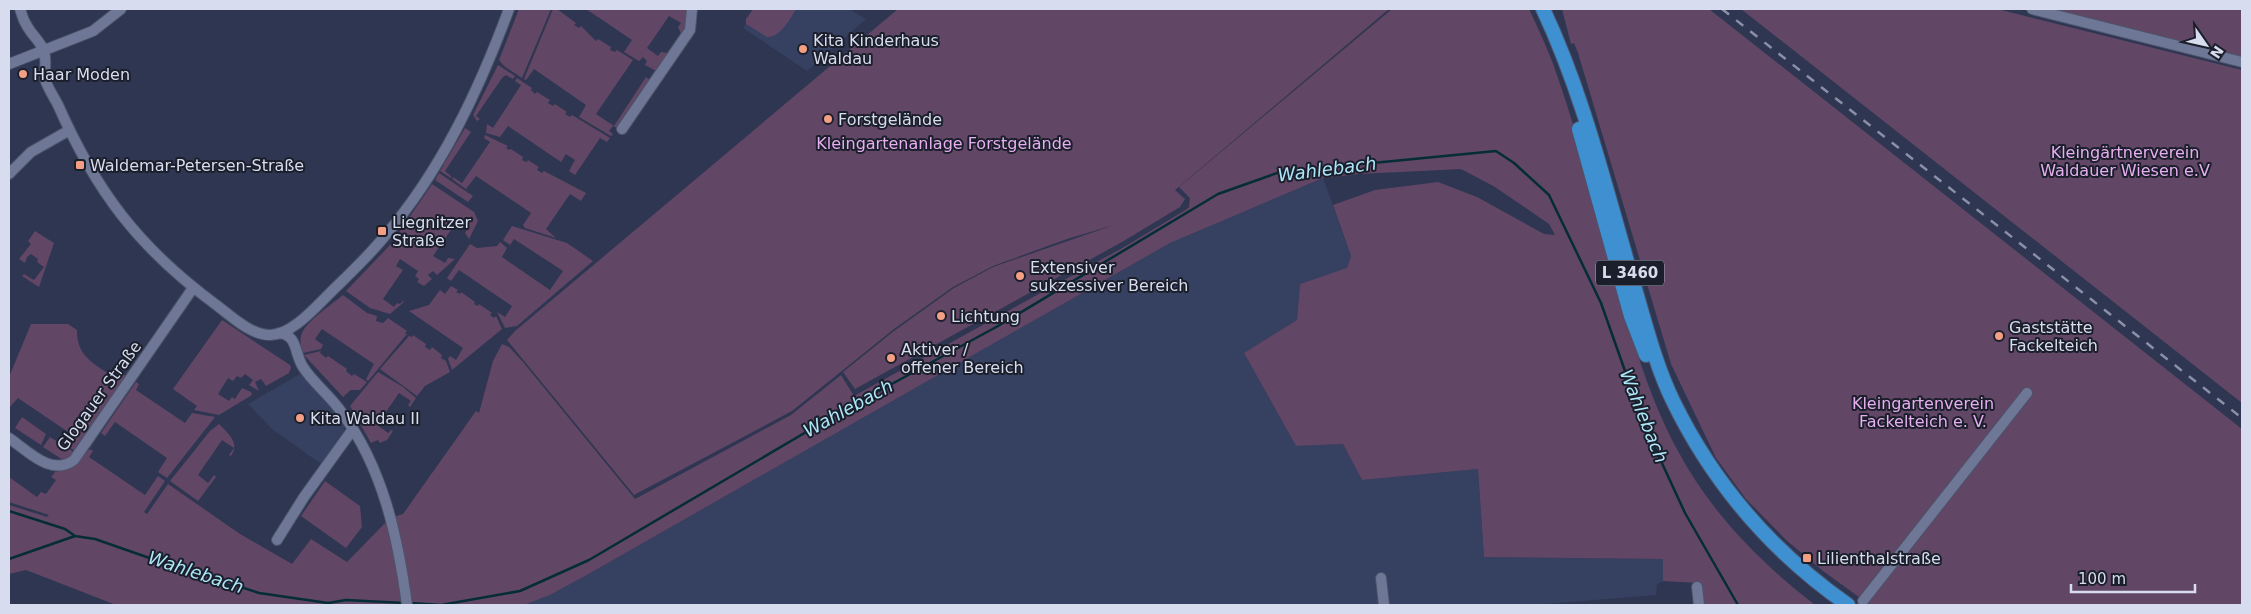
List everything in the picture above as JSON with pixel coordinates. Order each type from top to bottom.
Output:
[{"type":"main road","name":"L 3460","points":[[1535,9],[1554,55],[1576,119],[1632,316],[1668,409],[1702,468],[1722,498],[1778,559],[1835,605]]},
{"type":"main road","name":"L 3460","points":[[1543,9],[1560,45],[1595,148],[1653,348],[1672,400],[1716,477],[1762,533],[1802,571],[1848,605]]},
{"type":"street","points":[[20,9],[26,25],[44,50],[45,80],[68,130],[89,169],[121,216],[151,250],[193,288],[252,330],[267,335],[279,333],[288,335],[294,341]]},
{"type":"street","points":[[9,64],[100,28],[121,9]]},
{"type":"street","points":[[279,333],[301,319],[376,247],[420,191],[464,116],[510,9]]},
{"type":"street","points":[[622,130],[690,30],[692,9]]},
{"type":"street","points":[[2032,9],[2242,62]]},
{"type":"street","points":[[9,174],[31,152],[68,130]]},
{"type":"street","name":"Glogauer Straße","points":[[9,438],[52,467],[67,466],[74,460],[193,288]]},
{"type":"street","points":[[301,319],[294,341],[295,350],[303,368],[329,396],[366,451],[382,491],[390,518],[405,586],[407,605]]},
{"type":"street","points":[[1863,601],[2027,393]]},
{"type":"street","points":[[276,540],[304,497],[353,429]]},
{"type":"street","points":[[1381,578],[1384,605]]},
{"type":"street","points":[[1697,587],[1698,605]]},
{"type":"shaded area","name":"Kita Kinderhaus Waldau","points":[[757,9],[849,9],[866,19],[807,71],[743,28]]},
{"type":"shaded area","points":[[1323,178],[1351,256],[1347,269],[1300,284],[1297,320],[1244,353],[1296,446],[1343,444],[1362,480],[1478,469],[1484,557],[1664,559],[1663,581],[1657,584],[1656,595],[1533,605],[524,605],[550,595],[585,576],[1170,243]]},
{"type":"shaded area","name":"Kita Waldau II","points":[[300,374],[345,425],[344,431],[321,464],[272,429],[248,404]]},
{"type":"green space","points":[[519,9],[551,9],[522,78],[504,66],[499,60]]},
{"type":"green space","points":[[553,9],[557,9],[576,23],[574,25],[579,28],[581,26],[596,41],[598,39],[611,47],[610,50],[615,52],[617,50],[633,60],[596,114],[614,126],[646,77],[650,80],[617,128],[613,126],[609,131],[613,134],[611,136],[579,117],[586,105],[534,69],[526,80],[524,79]]},
{"type":"green space","points":[[586,9],[687,9],[687,19],[681,34],[678,27],[681,23],[669,16],[647,48],[658,56],[661,52],[668,53],[656,71],[645,65],[647,61],[643,57],[639,61],[624,52],[632,40]]},
{"type":"green space","points":[[753,9],[796,9],[788,23],[780,31],[767,37],[746,24],[746,19]]},
{"type":"green space","name":"Kleingartenanlage Forstgelände","points":[[898,9],[1389,9],[1175,190],[1185,199],[1180,207],[1122,242],[855,389],[843,372],[894,331],[954,288],[993,267],[1114,225],[1067,239],[993,266],[953,287],[894,329],[792,411],[634,495],[507,340],[515,331]]},
{"type":"green space","points":[[1392,9],[1529,9],[1561,86],[1639,359],[1667,429],[1691,474],[1722,516],[1775,572],[1815,605],[1699,605],[1697,583],[1663,581],[1663,559],[1484,557],[1478,469],[1362,480],[1343,444],[1296,446],[1244,353],[1297,320],[1300,284],[1347,268],[1351,256],[1333,205],[1375,190],[1438,182],[1477,197],[1544,234],[1555,235],[1549,224],[1495,187],[1461,169],[1359,174],[1323,178],[1170,243],[585,576],[550,595],[524,605],[116,605],[26,570],[9,574],[9,505],[47,517],[49,515],[9,502],[9,477],[37,497],[41,492],[46,494],[56,480],[51,477],[55,472],[69,469],[90,449],[93,451],[89,457],[145,495],[158,476],[165,481],[144,512],[147,514],[168,484],[240,534],[292,564],[311,539],[347,562],[390,518],[403,514],[476,411],[479,413],[493,361],[502,344],[509,347],[523,362],[635,499],[791,415],[841,375],[854,396],[1124,247],[1187,209],[1190,198],[1179,187]]},
{"type":"green space","name":"Kleingartenverein Fackelteich e. V.","points":[[1562,9],[1709,9],[2242,429],[2242,605],[1870,605],[1823,571],[1786,540],[1746,499],[1716,458],[1671,364],[1578,53],[1574,43],[1571,44]]},
{"type":"green space","name":"Kleingärtnerverein Waldauer Wiesen e.V","points":[[1741,9],[1997,9],[2242,70],[2242,403]]},
{"type":"green space","points":[[2042,9],[2242,9],[2242,59]]},
{"type":"green space","points":[[498,65],[515,76],[513,79],[506,75],[502,78],[476,116],[480,119],[477,121],[473,115]]},
{"type":"green space","points":[[517,78],[532,88],[531,90],[535,94],[537,92],[550,100],[548,103],[553,106],[555,104],[567,112],[565,114],[570,117],[572,115],[610,138],[607,142],[600,138],[575,175],[569,171],[575,160],[566,154],[561,162],[508,126],[500,137],[486,133],[487,124],[493,128],[521,85],[515,81]]},
{"type":"green space","points":[[465,128],[471,132],[445,171],[451,178],[440,171]]},
{"type":"green space","points":[[485,135],[508,146],[506,148],[523,157],[522,160],[527,162],[528,160],[539,167],[537,170],[542,173],[544,171],[586,193],[581,201],[570,194],[546,229],[556,238],[525,228],[523,225],[531,213],[476,176],[466,189],[452,179],[453,177],[462,183],[490,142],[484,138]]},
{"type":"green space","points":[[439,173],[473,196],[468,202],[435,180]]},
{"type":"green space","points":[[432,184],[474,212],[478,221],[469,239],[465,233],[468,228],[451,216],[447,223],[453,227],[433,256],[445,263],[448,258],[455,259],[437,275],[433,271],[428,275],[432,279],[424,286],[417,282],[419,279],[415,276],[418,271],[400,259],[396,266],[403,270],[383,299],[394,307],[397,303],[404,302],[390,314],[370,308],[346,291],[392,243]]},
{"type":"green space","points":[[512,226],[567,243],[593,261],[517,326],[505,328],[497,312],[505,317],[512,306],[459,270],[451,281],[447,278],[470,244],[477,248],[497,246],[500,242],[507,248],[502,257],[550,290],[563,271],[514,239],[510,245],[503,240]]},
{"type":"green space","points":[[35,231],[54,243],[39,287],[22,276],[24,274],[34,280],[44,267],[31,254],[27,257],[25,263],[19,259],[31,244],[28,241]]},
{"type":"green space","points":[[451,286],[458,290],[456,292],[460,294],[461,292],[475,302],[474,304],[478,306],[479,304],[492,313],[490,315],[494,318],[496,316],[502,329],[452,370],[448,359],[450,356],[456,360],[463,348],[409,311],[429,305],[440,290],[445,294]]},
{"type":"green space","points":[[343,295],[367,313],[377,316],[376,321],[383,323],[388,318],[407,331],[405,333],[407,334],[368,381],[366,379],[374,364],[322,329],[315,339],[323,345],[321,349],[303,353],[302,351],[301,338],[305,328],[314,318]]},
{"type":"green space","points":[[222,320],[290,365],[291,368],[289,373],[266,386],[261,379],[255,382],[259,391],[249,385],[253,380],[245,374],[241,378],[237,376],[233,381],[228,378],[218,394],[229,401],[232,397],[235,399],[242,388],[251,392],[252,395],[219,415],[194,410],[197,406],[173,389]]},
{"type":"green space","points":[[31,324],[68,324],[77,330],[80,348],[90,360],[117,379],[122,373],[126,376],[75,451],[69,447],[74,436],[18,398],[9,408],[9,377]]},
{"type":"green space","points":[[413,335],[426,344],[425,347],[430,350],[432,347],[442,355],[441,358],[446,361],[450,372],[425,386],[417,396],[380,369],[409,336],[412,337]]},
{"type":"green space","points":[[321,351],[320,353],[326,358],[328,356],[347,369],[346,371],[352,376],[354,374],[367,382],[360,390],[351,390],[343,397],[304,355]]},
{"type":"green space","points":[[378,372],[403,387],[416,398],[410,407],[408,405],[411,401],[399,393],[377,425],[388,433],[391,430],[393,431],[387,440],[380,443],[378,440],[371,443],[350,406]]},
{"type":"green space","points":[[136,382],[139,384],[136,390],[185,423],[192,413],[215,417],[167,478],[158,472],[167,458],[115,422],[105,436],[101,433]]},
{"type":"green space","points":[[22,417],[46,434],[41,445],[15,428]]},
{"type":"green space","points":[[219,424],[232,439],[234,448],[222,440],[198,475],[208,483],[214,475],[216,477],[198,501],[170,481],[210,431]]},
{"type":"green space","points":[[50,437],[74,452],[70,457],[63,460],[43,447]]},
{"type":"green space","points":[[325,481],[360,506],[362,527],[346,548],[301,516]]},
{"type":"waterway","name":"Wahlebach","points":[[410,603],[441,605],[520,591],[589,560],[835,415],[998,326],[1218,194],[1280,172],[1496,151],[1514,163],[1549,195],[1601,303],[1643,422],[1685,513],[1738,605]]},
{"type":"waterway","points":[[9,511],[65,529],[75,536]]},
{"type":"waterway","name":"Wahlebach","points":[[9,559],[75,536],[95,539],[181,569],[207,575],[228,585],[235,585],[259,593],[328,603],[346,600],[405,603]]},
{"type":"railway","points":[[1722,9],[2242,418]]},
{"type":"place","name":"Kita Kinderhaus Waldau","points":[[803,49]]},
{"type":"place","name":"Haar Moden","points":[[23,74]]},
{"type":"place","name":"Forstgelände","points":[[828,119]]},
{"type":"place","name":"Waldemar-Petersen-Straße","points":[[80,165]]},
{"type":"place","name":"Liegnitzer Straße","points":[[382,231]]},
{"type":"place","name":"Extensiver sukzessiver Bereich","points":[[1020,276]]},
{"type":"place","name":"Lichtung","points":[[941,316]]},
{"type":"place","name":"Gaststätte Fackelteich","points":[[1999,336]]},
{"type":"place","name":"Aktiver / offener Bereich","points":[[891,358]]},
{"type":"place","name":"Kita Waldau II","points":[[300,418]]},
{"type":"place","name":"Lilienthalstraße","points":[[1807,558]]}]
